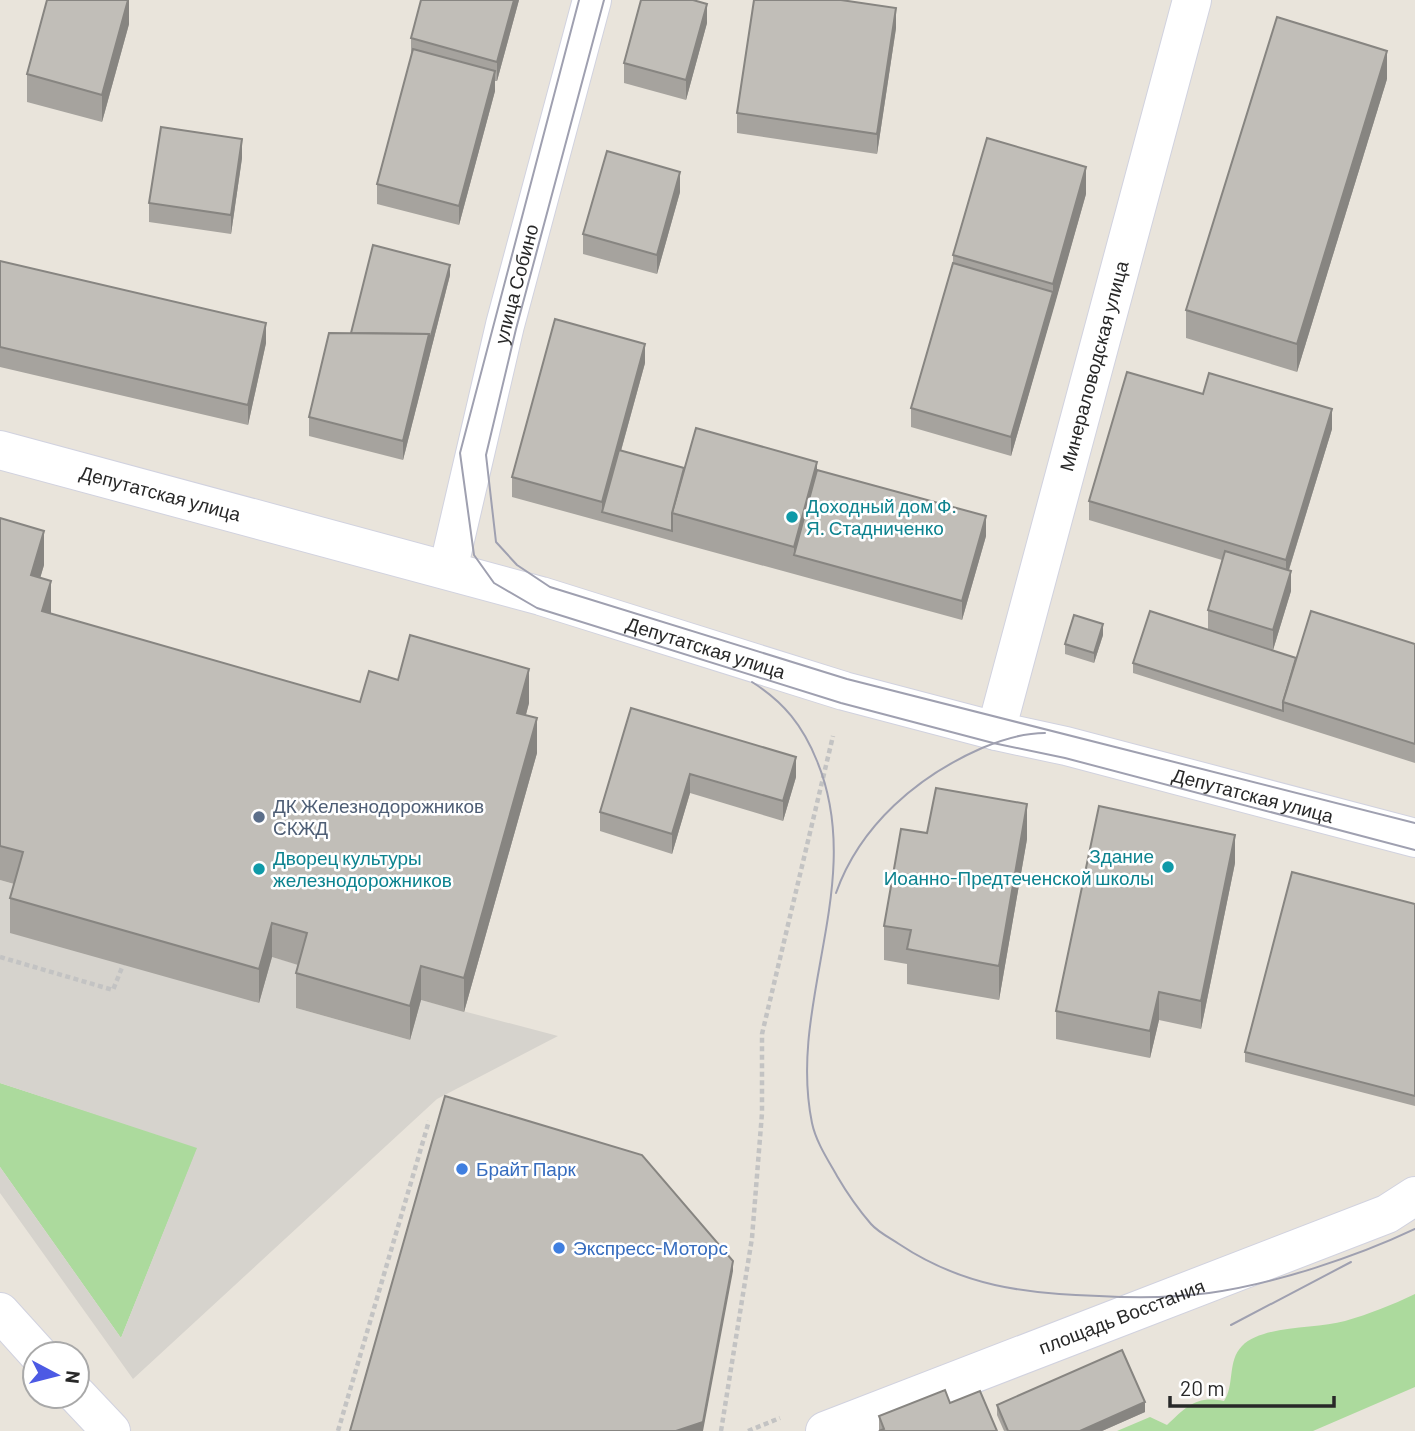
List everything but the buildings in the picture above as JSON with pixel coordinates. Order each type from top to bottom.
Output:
[{"type":"street","name":"улица Собино","points":[[448,570],[505,326],[592,0]]},
{"type":"street","name":"Минераловодская улица","points":[[996,731],[1192,0]]},
{"type":"street","name":"Депутатская улица","points":[[0,450],[541,596],[844,691],[1415,838]]},
{"type":"street","name":"площадь Восстания","points":[[825,1431],[1387,1214],[1415,1196]]},
{"type":"street","points":[[0,1312],[25,1340]]},
{"type":"street","points":[[91,1410],[111,1431]]},
{"type":"path","points":[[721,1431],[752,1238],[762,1113],[762,1034],[844,691]]},
{"type":"path","points":[[0,957],[113,990],[123,965]]},
{"type":"path","points":[[338,1431],[429,1121]]},
{"type":"green space","points":[[0,1083],[198,1147],[121,1338],[0,1167]]},
{"type":"green space","points":[[1415,1294],[1415,1387],[1313,1431],[1117,1431],[1150,1417],[1167,1425],[1186,1408],[1199,1401],[1224,1401],[1237,1352],[1251,1339],[1276,1331],[1345,1321]]},
{"type":"shaded area","points":[[0,880],[23,887],[258,1003],[272,957],[307,967],[296,1008],[410,1040],[421,1000],[558,1036],[437,1099],[133,1379],[0,1193],[0,1167],[121,1338],[197,1148],[0,1083]]},
{"type":"tram line","points":[[579,0],[460,453],[474,555],[494,583],[537,608],[841,703],[993,743],[1065,758],[1415,850]]},
{"type":"tram line","points":[[604,0],[516,329],[486,455],[496,542],[517,565],[550,587],[847,679],[1415,823]]},
{"type":"tram line","points":[[752,682],[774,698],[799,726],[817,761],[830,806],[834,852],[831,897],[809,1032],[807,1078],[812,1123],[819,1144],[841,1182],[877,1230],[946,1270],[995,1285],[1072,1295],[1168,1297],[1234,1289],[1287,1276],[1367,1250],[1415,1229]]},
{"type":"tram line","points":[[836,893],[860,846],[876,825],[914,788],[958,759],[982,748],[1013,737],[1045,733]]},
{"type":"tram line","points":[[1231,1325],[1351,1262]]},
{"type":"place","name":"Доходный дом Ф. Я. Стадниченко","points":[[792,517]]},
{"type":"place","name":"ДК Железнодорожников СКЖД","points":[[259,817]]},
{"type":"place","name":"Здание Иоанно-Предтеченской школы","points":[[1168,867]]},
{"type":"place","name":"Дворец культуры железнодорожников","points":[[259,869]]},
{"type":"place","name":"Брайт Парк","points":[[462,1169]]},
{"type":"place","name":"Экспресс-Моторс","points":[[559,1248]]}]
